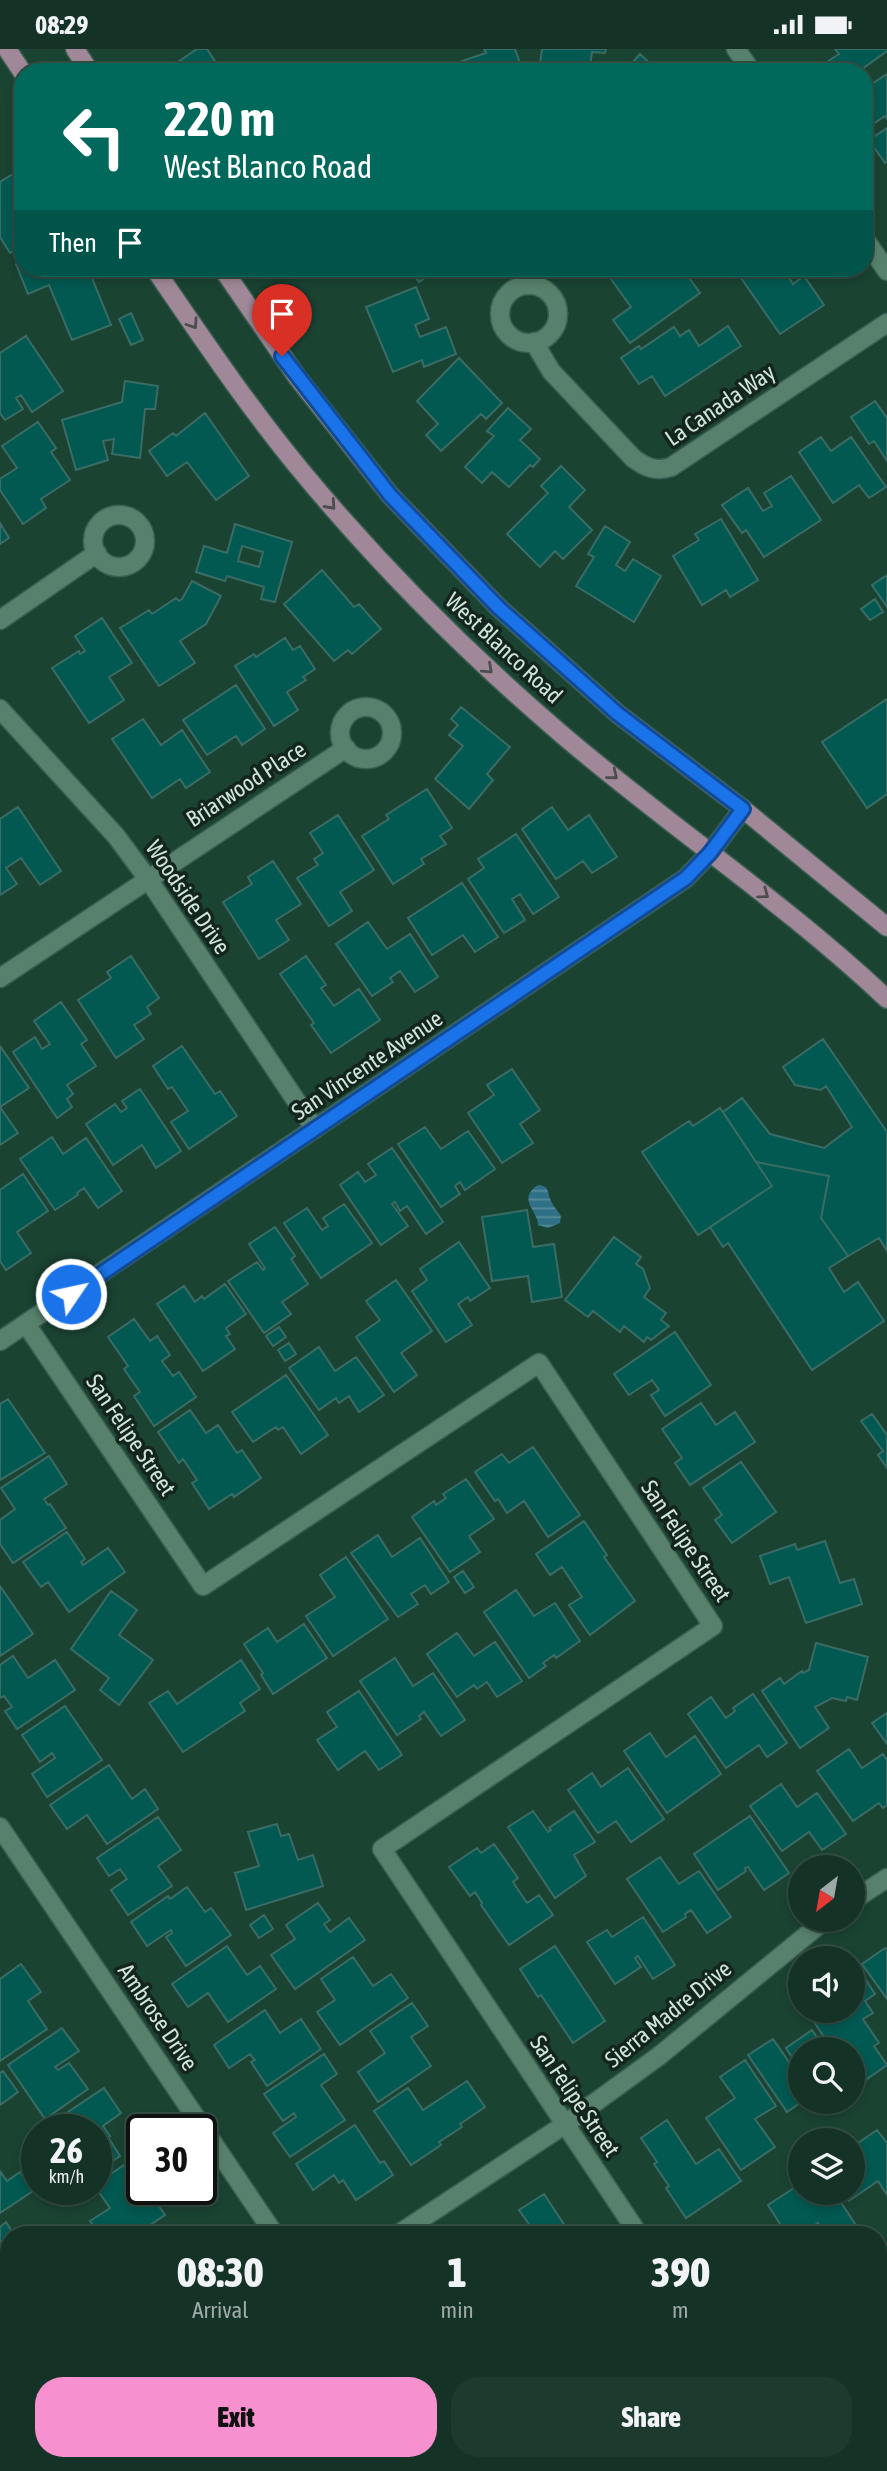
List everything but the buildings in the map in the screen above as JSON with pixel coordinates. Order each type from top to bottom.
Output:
[{"type":"main road","name":"West Blanco Road","points":[[161,277],[213,355],[302,473],[407,590],[460,643],[560,733],[798,920],[887,999]]},
{"type":"main road","name":"West Blanco Road","points":[[228,277],[297,377],[390,495],[499,608],[618,714],[743,809],[887,927]]},
{"type":"street","points":[[873,251],[887,271]]},
{"type":"street","name":"La Canada Way","points":[[534,342],[551,371],[633,458],[652,469],[662,470],[671,467],[887,323]]},
{"type":"street","points":[[0,620],[97,553]]},
{"type":"street","name":"Woodside Drive","points":[[0,709],[108,827],[148,879],[315,1129]]},
{"type":"street","name":"Briarwood Place","points":[[0,978],[346,748]]},
{"type":"street","name":"San Vincente Avenue","points":[[0,1341],[686,878],[710,853],[743,809]]},
{"type":"street","name":"San Felipe Street","points":[[26,1324],[203,1586],[539,1363],[713,1626],[382,1849],[633,2226]]},
{"type":"street","name":"Ambrose Drive","points":[[0,1827],[269,2226]]},
{"type":"street","points":[[865,1892],[887,1878]]},
{"type":"street","name":"Sierra Madre Drive","points":[[411,2226],[565,2125],[659,2056],[810,1932]]},
{"type":"water","points":[[538,1185],[546,1188],[561,1216],[560,1223],[548,1228],[538,1225],[530,1205],[529,1195]]},
{"type":"route","points":[[71,1294],[686,878],[710,853],[743,809],[618,714],[499,608],[390,495],[282,356]]}]
